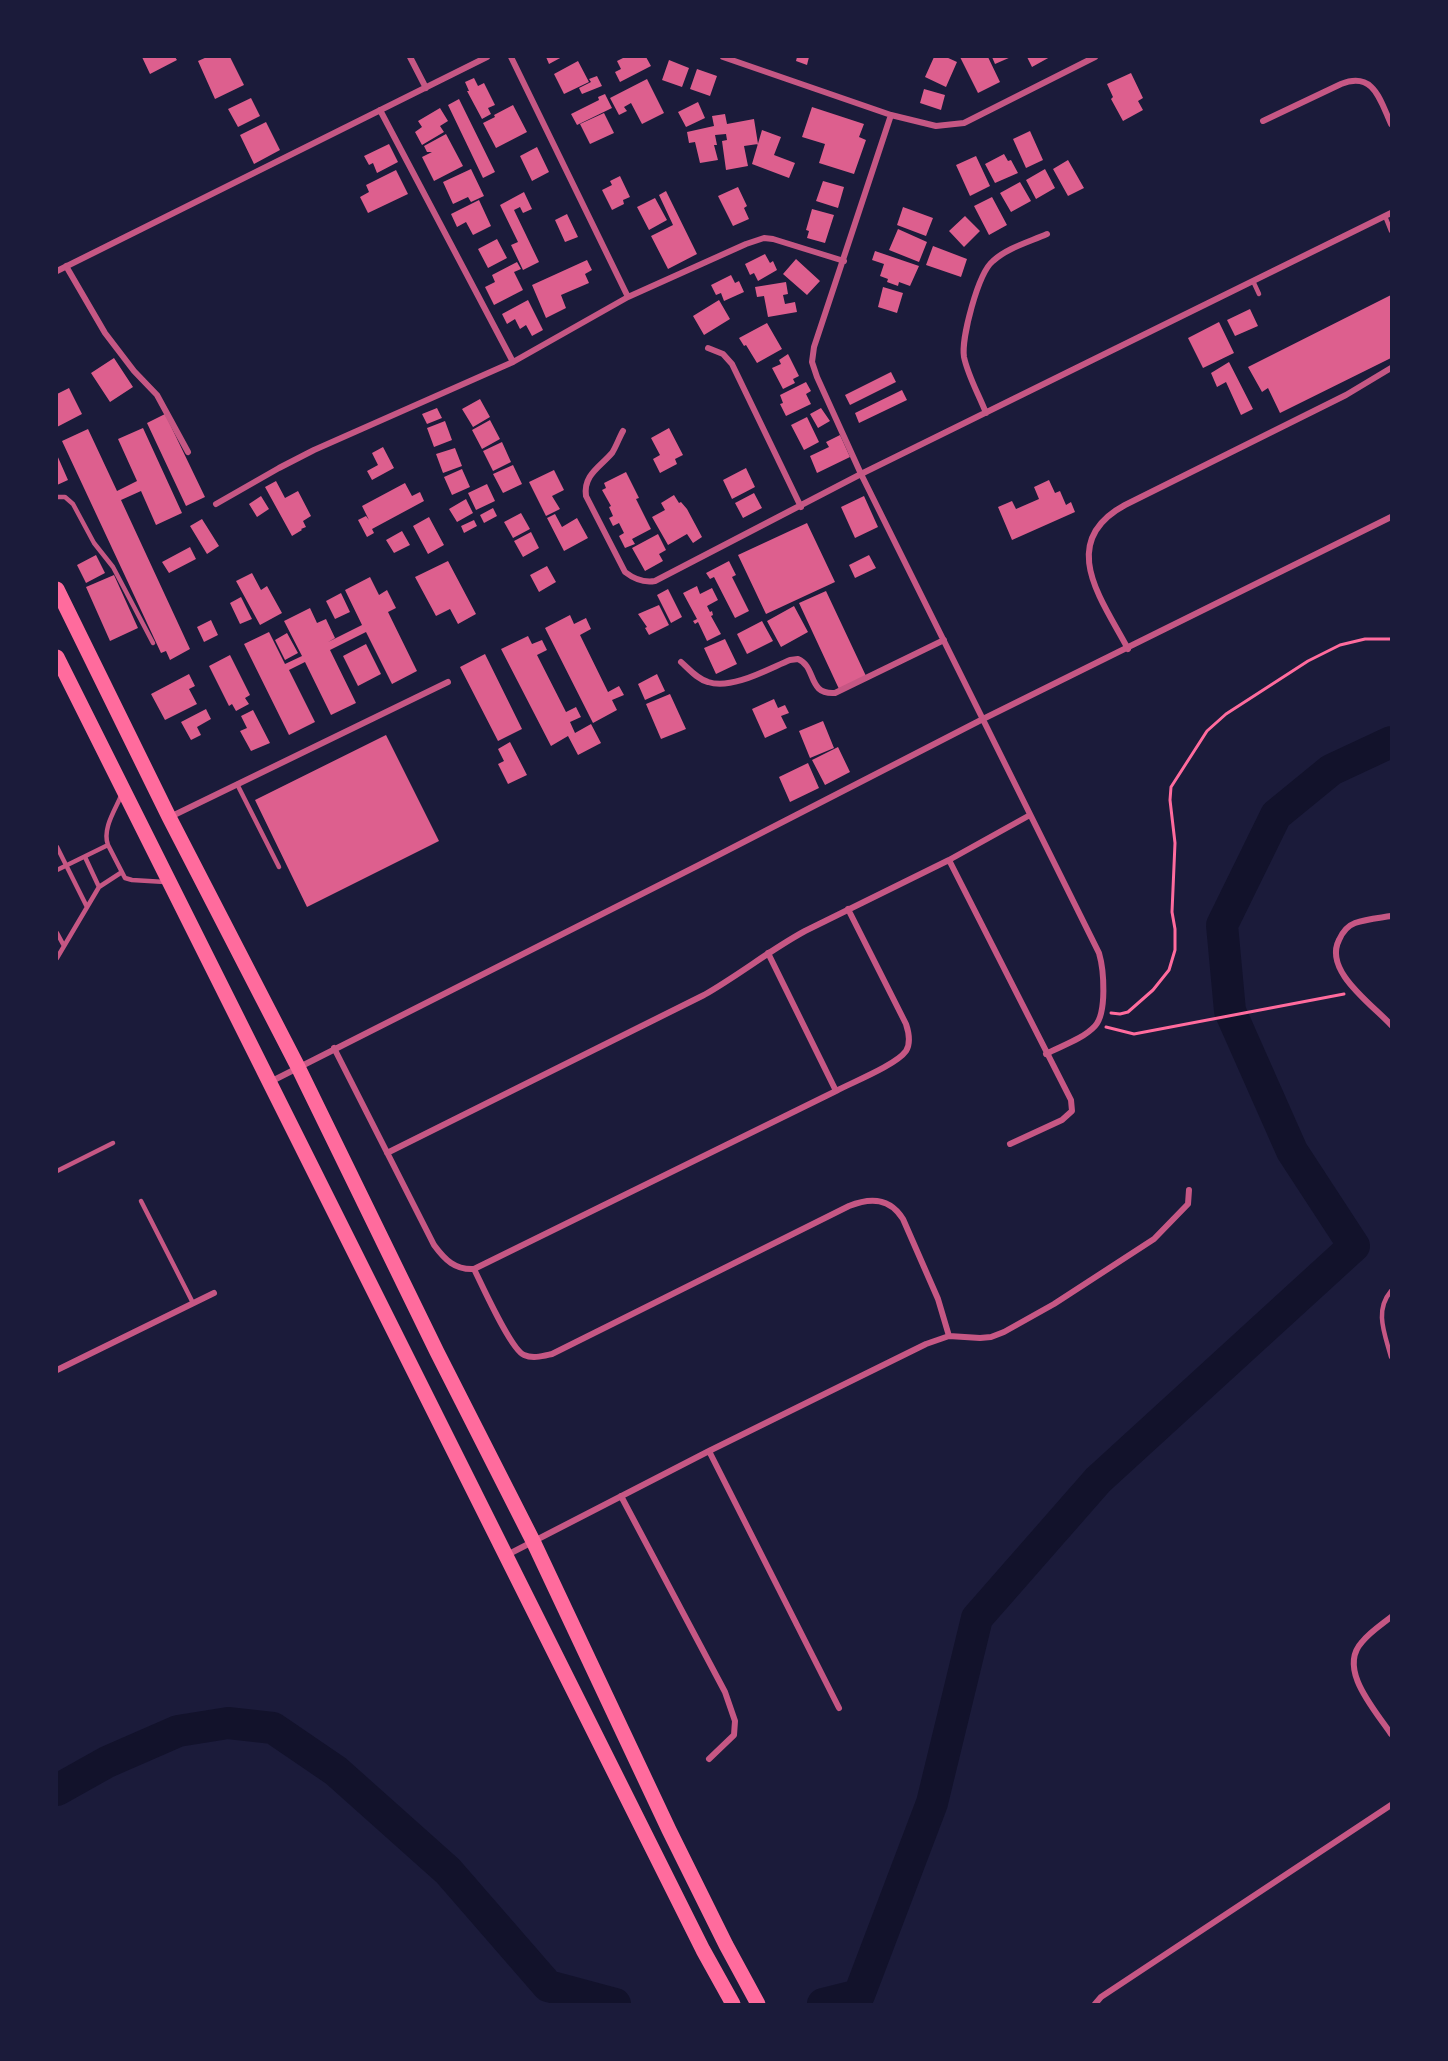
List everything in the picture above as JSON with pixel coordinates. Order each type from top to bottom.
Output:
[{"type":"main road","points":[[57,589],[533,1541],[669,1830],[758,2004]]},
{"type":"main road","points":[[57,657],[703,1950],[733,2004]]},
{"type":"street","points":[[410,57],[426,88]]},
{"type":"street","points":[[57,271],[488,57]]},
{"type":"street","points":[[511,57],[628,297]]},
{"type":"street","points":[[723,57],[927,126],[964,123],[1095,57]]},
{"type":"street","points":[[1263,121],[1341,84],[1354,81],[1366,83],[1373,88],[1391,124]]},
{"type":"street","points":[[380,110],[513,362]]},
{"type":"street","points":[[891,115],[814,347],[813,370],[861,474],[1099,953],[1103,978],[1097,1024],[1085,1035],[1046,1054]]},
{"type":"street","points":[[623,431],[612,452],[589,478],[585,492],[587,501],[621,568],[635,579],[644,582],[655,581],[861,474],[1388,214]]},
{"type":"street","points":[[986,413],[968,368],[964,351],[977,288],[987,266],[993,261],[1047,234]]},
{"type":"street","points":[[216,504],[314,450],[513,362],[628,297],[746,244],[764,238],[782,241],[844,261]]},
{"type":"street","points":[[66,266],[105,333],[135,371],[157,394],[188,452]]},
{"type":"street","points":[[708,348],[723,354],[732,364],[801,507]]},
{"type":"street","points":[[1128,649],[1093,582],[1088,564],[1092,539],[1104,519],[1125,505],[1346,395],[1391,368]]},
{"type":"street","points":[[270,1082],[983,719],[1391,517]]},
{"type":"street","points":[[681,662],[701,680],[719,684],[735,682],[790,660],[798,659],[806,665],[818,689],[826,693],[835,693],[944,640]]},
{"type":"street","points":[[169,817],[447,682]]},
{"type":"street","points":[[387,1153],[704,995],[735,978],[768,953],[805,931],[949,860],[1030,814]]},
{"type":"street","points":[[949,860],[1046,1054],[1069,1094],[1072,1107],[1072,1111],[1062,1120],[1010,1144]]},
{"type":"street","points":[[334,1048],[439,1252],[457,1268],[474,1269],[836,1091],[891,1063],[905,1053],[909,1037],[906,1024],[848,909]]},
{"type":"street","points":[[1391,915],[1349,926],[1337,943],[1336,955],[1340,968],[1350,984],[1391,1025]]},
{"type":"street","points":[[768,953],[836,1091]]},
{"type":"street","points":[[506,1555],[709,1451],[926,1344],[949,1336],[980,1338],[1004,1332],[1054,1304],[1154,1239],[1188,1204],[1189,1190]]},
{"type":"street","points":[[474,1269],[514,1346],[525,1356],[541,1357],[552,1354],[849,1206],[879,1200],[888,1203],[898,1211],[903,1220],[938,1299],[949,1336]]},
{"type":"street","points":[[57,1370],[214,1293]]},
{"type":"street","points":[[709,1451],[839,1708]]},
{"type":"street","points":[[621,1496],[734,1712],[734,1735],[709,1759]]},
{"type":"street","points":[[1391,1617],[1362,1642],[1353,1661],[1354,1676],[1391,1734]]},
{"type":"street","points":[[1095,2004],[1121,1984],[1391,1805]]},
{"type":"lane","points":[[1388,214],[1391,231]]},
{"type":"lane","points":[[1253,281],[1260,294]]},
{"type":"lane","points":[[57,496],[65,497],[73,504],[94,543],[113,567],[153,643]]},
{"type":"lane","points":[[237,784],[279,867]]},
{"type":"lane","points":[[124,789],[108,825],[106,842],[125,878],[170,882]]},
{"type":"lane","points":[[57,870],[108,845]]},
{"type":"lane","points":[[57,847],[87,907]]},
{"type":"lane","points":[[85,857],[99,887]]},
{"type":"lane","points":[[57,958],[99,887],[122,872]]},
{"type":"lane","points":[[57,933],[64,946]]},
{"type":"lane","points":[[57,1171],[113,1143]]},
{"type":"lane","points":[[141,1201],[193,1303]]},
{"type":"lane","points":[[1391,1291],[1384,1299],[1381,1311],[1391,1357]]},
{"type":"path","points":[[1100,1011],[1120,1014],[1128,1012],[1153,990],[1169,970],[1175,950],[1172,912],[1175,843],[1170,801],[1171,787],[1207,731],[1226,714],[1299,667],[1340,645],[1365,639],[1391,639]]},
{"type":"path","points":[[1097,1024],[1134,1034],[1326,998]]},
{"type":"building","points":[[142,57],[175,57],[177,60],[150,74]]},
{"type":"building","points":[[207,57],[230,57],[244,85],[215,99],[198,61]]},
{"type":"building","points":[[546,57],[562,57],[549,64]]},
{"type":"building","points":[[625,57],[646,57],[651,66],[620,82],[615,72],[621,69],[617,61]]},
{"type":"building","points":[[797,57],[809,57],[807,65],[796,61]]},
{"type":"building","points":[[934,57],[946,57],[957,62],[946,87],[925,77]]},
{"type":"building","points":[[960,57],[988,57],[1000,82],[978,93]]},
{"type":"building","points":[[992,57],[1011,57],[995,64]]},
{"type":"building","points":[[1027,57],[1050,57],[1032,67]]},
{"type":"building","points":[[669,60],[689,68],[682,87],[662,80]]},
{"type":"building","points":[[578,61],[589,82],[564,94],[554,74]]},
{"type":"building","points":[[697,69],[717,76],[710,96],[690,89]]},
{"type":"building","points":[[1131,73],[1143,98],[1138,101],[1143,110],[1123,121],[1111,99],[1113,97],[1107,84]]},
{"type":"building","points":[[597,76],[602,86],[582,94],[579,88],[591,82],[589,79]]},
{"type":"building","points":[[474,78],[478,86],[484,83],[495,105],[488,108],[491,114],[482,119],[467,91],[469,91],[465,82]]},
{"type":"building","points":[[647,79],[664,113],[642,124],[631,103],[624,107],[627,111],[619,115],[610,98]]},
{"type":"building","points":[[924,89],[945,95],[941,110],[920,103]]},
{"type":"building","points":[[605,94],[612,108],[577,125],[571,114],[599,100],[598,97]]},
{"type":"building","points":[[251,98],[260,116],[238,127],[228,109]]},
{"type":"building","points":[[459,99],[495,172],[483,178],[448,105]]},
{"type":"building","points":[[698,102],[705,118],[686,127],[678,112]]},
{"type":"building","points":[[513,105],[527,132],[496,148],[483,123]]},
{"type":"building","points":[[812,107],[864,124],[859,137],[866,140],[854,174],[819,163],[825,144],[802,137]]},
{"type":"building","points":[[440,108],[448,121],[440,126],[444,132],[422,145],[415,132],[422,127],[418,121]]},
{"type":"building","points":[[604,113],[614,133],[590,144],[580,124]]},
{"type":"building","points":[[725,114],[727,124],[754,119],[758,144],[744,146],[748,166],[726,170],[722,141],[727,140],[726,134],[715,135],[717,145],[714,145],[718,160],[700,163],[695,142],[689,143],[687,132],[714,126],[712,116]]},
{"type":"building","points":[[266,122],[280,150],[254,164],[240,135]]},
{"type":"building","points":[[762,130],[781,137],[774,155],[795,163],[789,178],[752,164]]},
{"type":"building","points":[[1030,131],[1043,160],[1026,168],[1013,139]]},
{"type":"building","points":[[446,134],[463,166],[434,181],[422,157],[432,152],[427,152],[424,146]]},
{"type":"building","points":[[389,144],[398,162],[377,173],[373,163],[369,165],[364,156]]},
{"type":"building","points":[[537,147],[549,172],[532,181],[520,156]]},
{"type":"building","points":[[1004,154],[1008,161],[1011,160],[1018,173],[995,183],[985,164]]},
{"type":"building","points":[[976,156],[990,186],[970,196],[956,165]]},
{"type":"building","points":[[1068,160],[1084,188],[1068,196],[1053,169]]},
{"type":"building","points":[[471,169],[484,196],[471,202],[468,197],[453,204],[443,182]]},
{"type":"building","points":[[1045,169],[1055,188],[1036,199],[1026,180]]},
{"type":"building","points":[[396,170],[408,194],[368,213],[360,197],[369,192],[366,185]]},
{"type":"building","points":[[620,176],[630,197],[623,200],[624,204],[612,210],[602,190],[612,185],[610,181]]},
{"type":"building","points":[[823,181],[844,187],[838,208],[816,201]]},
{"type":"building","points":[[1020,182],[1031,201],[1011,212],[1000,193]]},
{"type":"building","points":[[738,187],[747,206],[744,208],[749,219],[733,226],[718,196]]},
{"type":"building","points":[[666,191],[697,254],[668,269],[651,236],[673,225],[659,195]]},
{"type":"building","points":[[524,192],[532,209],[523,213],[520,207],[514,210],[539,262],[523,270],[511,245],[518,242],[500,205]]},
{"type":"building","points":[[992,197],[1007,225],[989,235],[974,206]]},
{"type":"building","points":[[655,198],[667,220],[649,230],[637,207]]},
{"type":"building","points":[[479,200],[491,226],[473,235],[466,222],[457,227],[451,214]]},
{"type":"building","points":[[903,207],[933,218],[926,236],[897,225]]},
{"type":"building","points":[[812,209],[834,215],[825,243],[807,238],[809,231],[806,230]]},
{"type":"building","points":[[567,214],[578,237],[565,242],[555,220]]},
{"type":"building","points":[[965,216],[980,231],[964,247],[949,231]]},
{"type":"building","points":[[898,229],[927,242],[919,262],[889,250]]},
{"type":"building","points":[[497,239],[507,258],[488,268],[478,249]]},
{"type":"building","points":[[933,246],[967,259],[961,277],[926,265]]},
{"type":"building","points":[[875,251],[919,266],[910,286],[899,282],[898,286],[887,282],[888,279],[880,276],[884,264],[872,260]]},
{"type":"building","points":[[765,254],[770,263],[773,261],[777,270],[758,281],[754,273],[750,275],[745,264]]},
{"type":"building","points":[[796,259],[820,281],[807,295],[783,274]]},
{"type":"building","points":[[587,260],[592,270],[585,274],[589,283],[561,295],[566,308],[546,318],[532,285]]},
{"type":"building","points":[[517,262],[521,269],[514,272],[523,290],[494,305],[485,287],[495,282],[492,275]]},
{"type":"building","points":[[731,275],[735,283],[739,281],[744,292],[724,301],[721,293],[716,295],[711,285]]},
{"type":"building","points":[[786,282],[788,294],[783,295],[785,304],[795,302],[797,312],[768,317],[764,296],[757,297],[755,287]]},
{"type":"building","points":[[883,287],[903,293],[897,313],[878,307]]},
{"type":"building","points":[[1391,295],[1391,358],[1280,413],[1268,388],[1262,392],[1248,367]]},
{"type":"building","points":[[528,300],[543,330],[532,336],[526,325],[520,329],[515,319],[507,324],[502,314]]},
{"type":"building","points":[[719,300],[730,319],[704,335],[693,316]]},
{"type":"building","points":[[1250,309],[1258,326],[1235,336],[1227,320]]},
{"type":"building","points":[[1219,322],[1234,353],[1203,368],[1188,338]]},
{"type":"building","points":[[767,323],[782,349],[757,363],[739,338]]},
{"type":"building","points":[[788,354],[799,376],[793,379],[795,383],[783,389],[772,368],[781,364],[779,360]]},
{"type":"building","points":[[114,358],[133,387],[110,402],[91,373]]},
{"type":"building","points":[[1229,362],[1253,409],[1241,415],[1226,382],[1217,387],[1211,373]]},
{"type":"building","points":[[891,372],[896,382],[850,405],[845,395]]},
{"type":"building","points":[[806,382],[811,391],[806,394],[811,404],[786,416],[780,404],[783,403],[780,395]]},
{"type":"building","points":[[69,388],[82,414],[57,427],[57,394]]},
{"type":"building","points":[[902,390],[907,400],[859,423],[855,413]]},
{"type":"building","points":[[480,399],[490,417],[473,427],[462,409]]},
{"type":"building","points":[[437,408],[442,418],[427,424],[422,414]]},
{"type":"building","points":[[821,408],[830,421],[818,428],[810,414]]},
{"type":"building","points":[[165,414],[205,497],[186,506],[147,423]]},
{"type":"building","points":[[807,417],[819,442],[804,450],[791,425]]},
{"type":"building","points":[[490,420],[500,439],[482,449],[472,430]]},
{"type":"building","points":[[445,421],[452,440],[434,447],[427,428]]},
{"type":"building","points":[[143,428],[182,513],[156,525],[141,491],[121,500],[190,649],[170,660],[166,651],[161,653],[62,441],[88,429],[117,491],[137,481],[118,439]]},
{"type":"building","points":[[669,428],[683,455],[675,459],[677,464],[660,473],[653,459],[660,455],[651,438]]},
{"type":"building","points":[[840,435],[850,457],[817,473],[810,456],[829,447],[826,442]]},
{"type":"building","points":[[502,442],[511,462],[493,471],[483,451]]},
{"type":"building","points":[[383,447],[394,468],[372,480],[367,471],[378,465],[372,453]]},
{"type":"building","points":[[455,448],[462,466],[443,473],[436,454]]},
{"type":"building","points":[[57,455],[68,480],[57,485]]},
{"type":"building","points":[[513,465],[522,484],[503,493],[493,474]]},
{"type":"building","points":[[746,468],[755,487],[732,499],[723,480]]},
{"type":"building","points":[[462,469],[470,487],[452,495],[444,477]]},
{"type":"building","points":[[554,470],[564,490],[552,496],[560,509],[546,516],[529,482]]},
{"type":"building","points":[[626,472],[651,529],[632,539],[635,544],[625,548],[619,536],[624,533],[619,523],[613,526],[609,518],[613,516],[609,507],[611,506],[602,490],[606,488],[604,483]]},
{"type":"building","points":[[1049,480],[1055,493],[1060,491],[1066,505],[1071,502],[1075,512],[1012,540],[998,507],[1012,501],[1016,509],[1039,499],[1034,487]]},
{"type":"building","points":[[276,481],[285,498],[298,491],[311,516],[303,521],[306,527],[292,536],[265,487]]},
{"type":"building","points":[[405,483],[412,496],[420,492],[424,501],[372,529],[374,533],[367,537],[358,520],[366,516],[369,520],[362,506]]},
{"type":"building","points":[[487,484],[495,501],[476,510],[468,493]]},
{"type":"building","points":[[754,493],[762,508],[743,518],[735,503]]},
{"type":"building","points":[[674,495],[687,509],[702,537],[693,543],[687,534],[668,545],[652,517],[665,510],[661,503]]},
{"type":"building","points":[[261,496],[269,509],[257,517],[249,504]]},
{"type":"building","points":[[864,496],[878,527],[855,538],[841,507]]},
{"type":"building","points":[[466,499],[473,513],[457,522],[449,509]]},
{"type":"building","points":[[493,508],[497,516],[484,523],[480,515]]},
{"type":"building","points":[[521,513],[530,529],[513,538],[504,522]]},
{"type":"building","points":[[555,514],[562,527],[577,518],[588,538],[564,551],[547,518]]},
{"type":"building","points":[[429,517],[444,545],[428,554],[413,526]]},
{"type":"building","points":[[202,519],[219,546],[207,554],[190,526]]},
{"type":"building","points":[[474,520],[477,526],[464,533],[461,526]]},
{"type":"building","points":[[807,523],[835,582],[766,614],[738,555]]},
{"type":"building","points":[[402,531],[410,545],[394,553],[386,540]]},
{"type":"building","points":[[531,532],[539,548],[523,557],[514,541]]},
{"type":"building","points":[[658,534],[666,550],[659,554],[663,561],[645,571],[632,548]]},
{"type":"building","points":[[190,547],[196,559],[169,573],[162,562]]},
{"type":"building","points":[[96,555],[105,573],[86,583],[77,565]]},
{"type":"building","points":[[869,555],[876,568],[855,578],[849,565]]},
{"type":"building","points":[[448,561],[476,614],[458,624],[450,609],[436,616],[415,577]]},
{"type":"building","points":[[729,561],[736,575],[732,577],[749,611],[735,618],[714,577],[710,579],[706,573]]},
{"type":"building","points":[[547,566],[556,582],[539,592],[530,575]]},
{"type":"building","points":[[252,573],[261,590],[267,586],[282,613],[260,625],[236,581]]},
{"type":"building","points":[[114,575],[138,628],[110,641],[86,587]]},
{"type":"building","points":[[370,577],[379,595],[387,590],[396,608],[388,612],[417,671],[392,684],[366,632],[330,650],[356,703],[331,715],[305,662],[289,670],[315,722],[289,735],[244,644],[269,632],[285,664],[302,656],[284,621],[310,608],[317,623],[326,619],[335,638],[328,642],[362,625],[345,590]]},
{"type":"building","points":[[697,586],[700,594],[712,588],[718,600],[707,606],[710,612],[712,611],[711,616],[721,634],[707,641],[698,622],[695,624],[693,621],[697,619],[683,593]]},
{"type":"building","points":[[668,589],[682,617],[671,623],[657,595]]},
{"type":"building","points":[[826,591],[866,676],[839,689],[799,603]]},
{"type":"building","points":[[341,593],[350,612],[335,619],[326,601]]},
{"type":"building","points":[[241,597],[252,619],[240,624],[230,603]]},
{"type":"building","points":[[659,605],[669,625],[649,635],[645,628],[647,627],[638,614]]},
{"type":"building","points":[[794,606],[808,632],[781,647],[767,621]]},
{"type":"building","points":[[570,615],[574,624],[586,618],[591,629],[580,635],[608,692],[619,686],[624,695],[612,700],[617,710],[593,723],[545,628]]},
{"type":"building","points":[[211,620],[218,635],[204,642],[197,627]]},
{"type":"building","points":[[762,621],[773,641],[747,654],[737,634]]},
{"type":"building","points":[[287,633],[298,653],[285,660],[275,640]]},
{"type":"building","points":[[528,636],[532,644],[542,640],[547,650],[537,655],[566,712],[576,707],[581,717],[570,722],[575,733],[591,724],[601,743],[578,755],[568,736],[551,746],[501,649]]},
{"type":"building","points":[[725,639],[737,664],[716,674],[704,648]]},
{"type":"building","points":[[366,644],[381,674],[358,686],[343,656]]},
{"type":"building","points":[[485,654],[522,729],[498,741],[460,667]]},
{"type":"building","points":[[230,655],[250,695],[245,698],[249,704],[236,711],[232,704],[229,706],[209,666]]},
{"type":"building","points":[[189,674],[195,686],[189,689],[197,704],[165,720],[151,694]]},
{"type":"building","points":[[657,674],[665,691],[645,700],[638,684]]},
{"type":"building","points":[[670,694],[686,729],[661,739],[646,704]]},
{"type":"building","points":[[774,699],[778,708],[785,705],[789,713],[781,716],[787,728],[765,738],[752,709]]},
{"type":"building","points":[[206,709],[211,719],[197,727],[201,735],[191,740],[181,722]]},
{"type":"building","points":[[253,710],[270,743],[251,751],[240,731],[247,728],[241,716]]},
{"type":"building","points":[[823,721],[834,748],[810,758],[799,731]]},
{"type":"building","points":[[386,735],[439,841],[307,907],[255,800]]},
{"type":"building","points":[[510,742],[527,775],[508,784],[498,764],[504,761],[498,749]]},
{"type":"building","points":[[838,747],[850,772],[825,785],[812,760]]},
{"type":"building","points":[[808,763],[819,788],[790,802],[779,777]]},
{"type":"waterway","points":[[823,2004],[859,1995],[932,1803],[977,1618],[1098,1480],[1354,1246],[1292,1151],[1230,1011],[1222,925],[1276,815],[1331,770],[1391,742]]},
{"type":"waterway","points":[[57,1790],[107,1762],[178,1731],[228,1723],[273,1728],[336,1771],[448,1871],[548,1986],[615,2004]]}]
